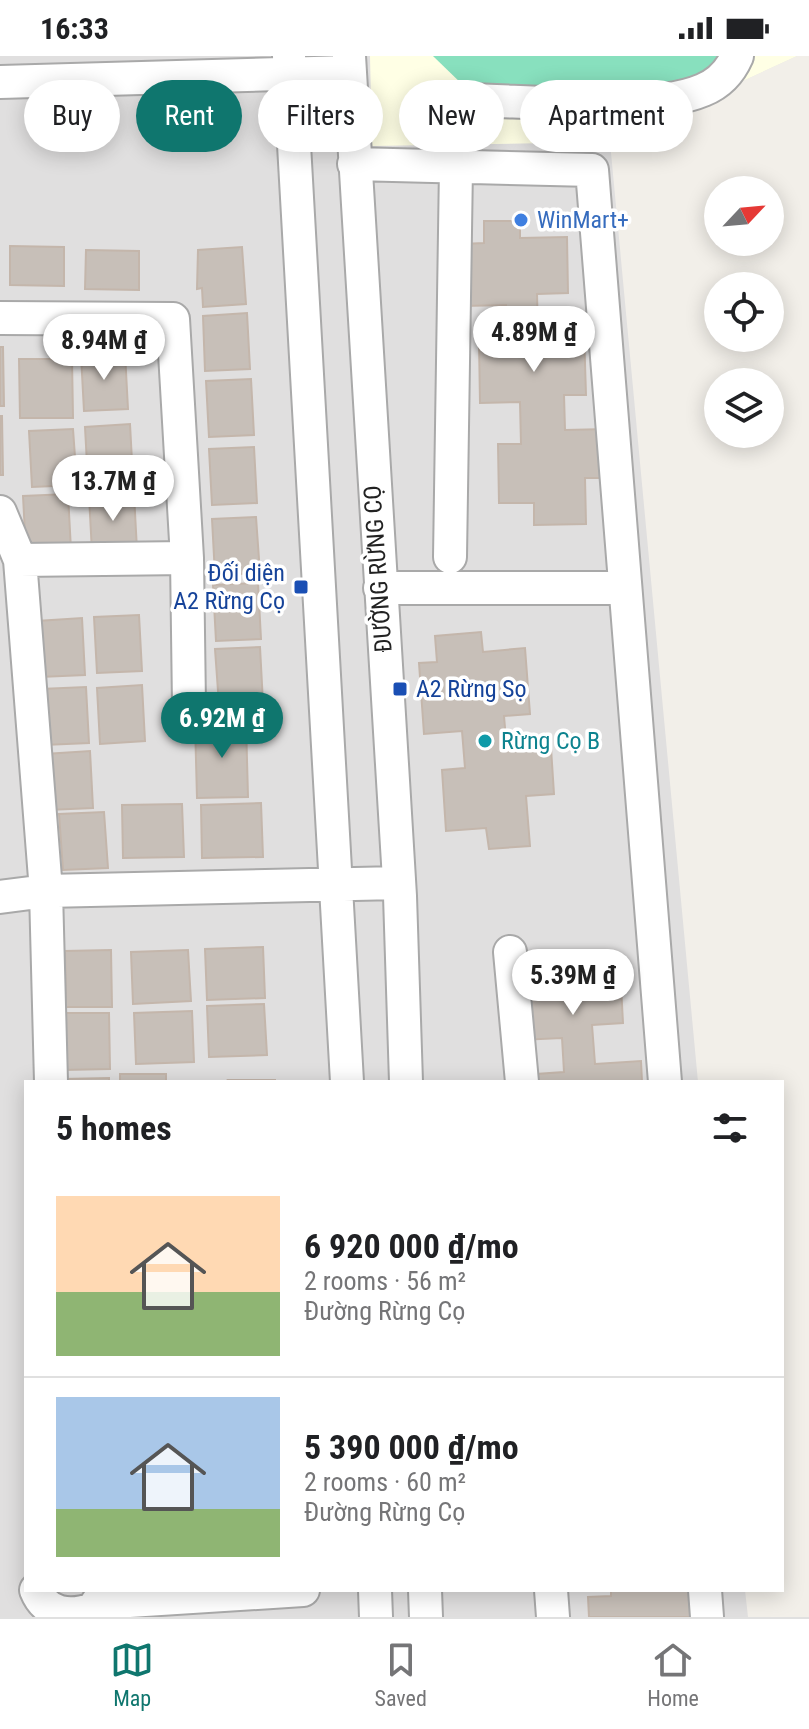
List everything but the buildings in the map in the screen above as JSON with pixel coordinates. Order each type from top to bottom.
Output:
[{"type":"street","points":[[504,100],[649,102],[704,90],[729,74],[737,56]]},
{"type":"street","points":[[290,64],[347,1080]]},
{"type":"street","points":[[0,82],[106,67],[349,64]]},
{"type":"street","name":"ĐƯỜNG RỪNG CỌ","points":[[349,64],[399,883],[406,1080]]},
{"type":"street","points":[[354,164],[592,170],[665,1080]]},
{"type":"street","points":[[450,557],[456,167]]},
{"type":"street","points":[[0,318],[173,319],[187,558],[189,706]]},
{"type":"street","points":[[0,512],[20,560],[46,891],[51,1080]]},
{"type":"street","points":[[20,560],[187,558]]},
{"type":"street","points":[[380,588],[625,588]]},
{"type":"street","points":[[0,897],[46,891],[335,882],[399,883]]},
{"type":"street","points":[[510,952],[522,1080]]},
{"type":"street","points":[[37,1592],[48,1608],[82,1608],[129,1601],[271,1592]]},
{"type":"street","points":[[375,1592],[376,1617]]},
{"type":"street","points":[[425,1592],[426,1617]]},
{"type":"street","points":[[551,1592],[553,1617]]},
{"type":"street","points":[[705,1592],[707,1617]]},
{"type":"shaded area","points":[[0,56],[797,56],[693,104],[693,80],[520,80],[520,152],[611,152],[698,1080],[24,1080],[24,1592],[745,1592],[748,1617],[0,1617]]},
{"type":"shaded area","points":[[370,56],[797,56],[693,104],[693,80],[520,80],[520,144],[504,144],[504,80],[399,80],[399,146],[383,146],[383,80],[371,80]]},
{"type":"green space","points":[[433,56],[718,56],[705,74],[693,80],[520,80],[520,90],[504,89],[504,80],[458,80]]},
{"type":"place","name":"WinMart+","points":[[521,220]]},
{"type":"place","name":"Đối diện A2 Rừng Cọ","points":[[301,587]]},
{"type":"place","name":"A2 Rừng Sọ","points":[[400,689]]},
{"type":"place","name":"Rừng Cọ B","points":[[485,741]]}]
